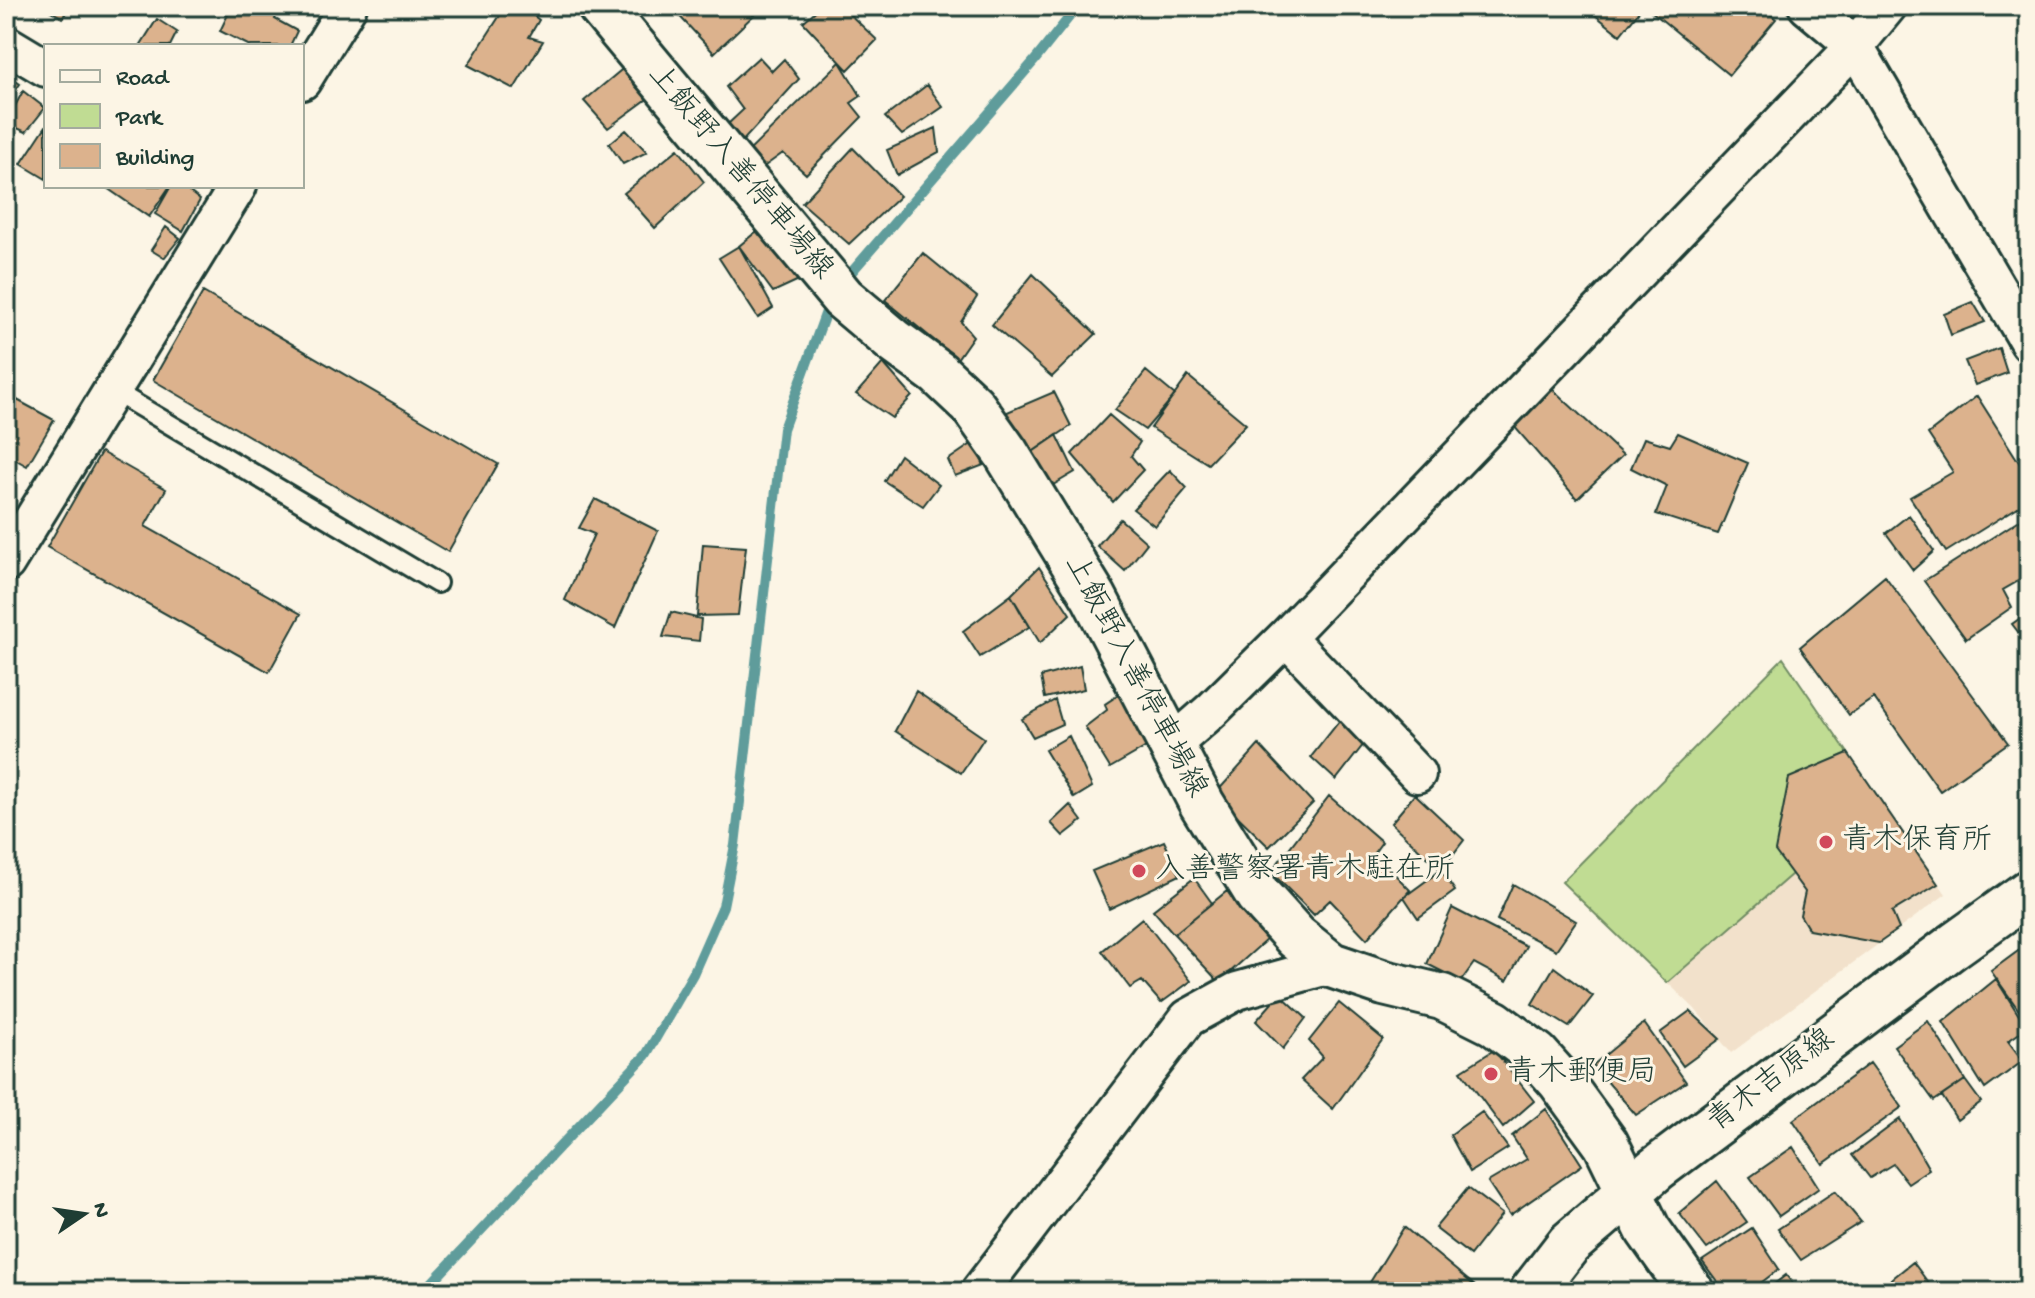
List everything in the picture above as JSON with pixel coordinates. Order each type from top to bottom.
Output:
[{"type":"main road","name":"上飯野入善停車場線","points":[[600,6],[843,298],[938,373],[972,405],[1006,453],[1094,597],[1171,746],[1230,853],[1258,895],[1296,937],[1331,965],[1384,983],[1442,997],[1494,1023],[1537,1055],[1561,1082],[1606,1144],[1648,1230],[1692,1292]]},
{"type":"main road","name":"青木吉原線","points":[[1532,1292],[1569,1244],[1667,1160],[2029,892]]},
{"type":"street","points":[[304,78],[348,6]]},
{"type":"street","points":[[1807,6],[1855,46],[2029,343]]},
{"type":"street","points":[[1171,746],[1286,637],[1855,46],[1888,6]]},
{"type":"street","points":[[6,44],[44,67]]},
{"type":"street","points":[[6,563],[237,188]]},
{"type":"street","points":[[1286,637],[1417,774]]},
{"type":"street","points":[[979,1292],[1188,1018],[1237,991],[1331,965]]},
{"type":"lane","points":[[112,390],[437,583]]},
{"type":"shaded area","points":[[1783,658],[1946,894],[1731,1053],[1694,1008],[1562,882]]},
{"type":"green space","points":[[1783,658],[1848,753],[1789,779],[1792,874],[1667,983],[1562,882]]},
{"type":"building","points":[[42,6],[70,6],[63,18]]},
{"type":"building","points":[[232,6],[281,8],[275,19],[297,31],[291,44],[246,44],[220,31]]},
{"type":"building","points":[[506,6],[522,6],[539,20],[529,37],[543,41],[514,89],[468,65]]},
{"type":"building","points":[[670,6],[750,6],[756,13],[714,53]]},
{"type":"building","points":[[821,6],[841,6],[877,40],[848,70],[803,22]]},
{"type":"building","points":[[1584,6],[1643,6],[1620,35]]},
{"type":"building","points":[[1645,6],[1760,6],[1776,19],[1729,75]]},
{"type":"building","points":[[157,19],[177,32],[171,44],[141,44]]},
{"type":"building","points":[[759,57],[772,71],[784,59],[799,79],[740,144],[727,125],[743,110],[726,87]]},
{"type":"building","points":[[840,62],[861,96],[851,103],[862,117],[806,174],[783,153],[758,171],[745,155]]},
{"type":"building","points":[[626,66],[650,97],[608,128],[584,101]]},
{"type":"building","points":[[6,74],[20,84],[6,103]]},
{"type":"building","points":[[927,85],[943,107],[902,135],[885,117]]},
{"type":"building","points":[[23,91],[44,107],[26,132],[6,123]]},
{"type":"building","points":[[936,128],[939,152],[897,175],[887,150]]},
{"type":"building","points":[[44,129],[44,178],[21,164]]},
{"type":"building","points":[[626,130],[647,152],[623,164],[609,144]]},
{"type":"building","points":[[853,148],[900,196],[849,244],[802,203]]},
{"type":"building","points":[[678,149],[704,182],[655,228],[624,193]]},
{"type":"building","points":[[107,188],[169,188],[149,217]]},
{"type":"building","points":[[170,188],[185,188],[200,200],[183,231],[155,214]]},
{"type":"building","points":[[763,226],[801,279],[773,292],[739,246]]},
{"type":"building","points":[[166,227],[180,238],[164,258],[151,250]]},
{"type":"building","points":[[739,246],[773,308],[758,318],[719,258]]},
{"type":"building","points":[[923,253],[977,297],[961,322],[973,336],[957,359],[885,300]]},
{"type":"building","points":[[1033,274],[1096,334],[1052,377],[992,325]]},
{"type":"building","points":[[203,292],[498,464],[448,552],[153,380]]},
{"type":"building","points":[[1973,302],[1985,322],[1951,335],[1944,314]]},
{"type":"building","points":[[1999,348],[2007,373],[1975,385],[1965,361]]},
{"type":"building","points":[[883,363],[912,396],[892,418],[856,394]]},
{"type":"building","points":[[1146,371],[1175,395],[1145,430],[1115,410]]},
{"type":"building","points":[[1188,376],[1246,424],[1208,464],[1151,428]]},
{"type":"building","points":[[1547,384],[1623,455],[1577,499],[1513,425]]},
{"type":"building","points":[[1054,392],[1071,426],[1028,455],[1005,413]]},
{"type":"building","points":[[6,394],[54,420],[27,466],[6,454]]},
{"type":"building","points":[[1977,396],[2029,478],[2029,500],[1946,552],[1910,497],[1953,472],[1928,434]]},
{"type":"building","points":[[1109,415],[1140,442],[1131,456],[1143,470],[1113,502],[1072,454]]},
{"type":"building","points":[[1678,433],[1748,463],[1718,534],[1656,514],[1667,486],[1631,468],[1644,438],[1670,446]]},
{"type":"building","points":[[1057,435],[1075,472],[1048,488],[1028,455]]},
{"type":"building","points":[[973,443],[984,465],[955,476],[948,460]]},
{"type":"building","points":[[101,452],[166,489],[145,526],[301,614],[269,672],[47,547]]},
{"type":"building","points":[[900,455],[939,485],[923,506],[884,481]]},
{"type":"building","points":[[1170,470],[1187,488],[1155,526],[1133,509]]},
{"type":"building","points":[[595,499],[658,531],[615,628],[565,600],[594,534],[579,528]]},
{"type":"building","points":[[2029,514],[2029,575],[2003,590],[2012,607],[1966,639],[1924,581]]},
{"type":"building","points":[[1909,515],[1934,551],[1913,570],[1886,533]]},
{"type":"building","points":[[1120,519],[1147,543],[1125,571],[1097,546]]},
{"type":"building","points":[[703,544],[746,547],[738,615],[697,616]]},
{"type":"building","points":[[1039,567],[1070,614],[1040,643],[1011,595]]},
{"type":"building","points":[[1885,576],[2008,743],[1940,791],[1874,698],[1849,715],[1800,647]]},
{"type":"building","points":[[1011,595],[1029,627],[980,657],[963,631]]},
{"type":"building","points":[[671,612],[701,619],[699,641],[663,637]]},
{"type":"building","points":[[2029,612],[2029,646],[2012,624]]},
{"type":"building","points":[[1080,666],[1084,689],[1045,698],[1041,677]]},
{"type":"building","points":[[1126,690],[1153,743],[1110,768],[1085,727],[1107,710],[1105,704]]},
{"type":"building","points":[[916,691],[984,738],[961,773],[895,731]]},
{"type":"building","points":[[1055,700],[1062,724],[1033,737],[1022,719]]},
{"type":"building","points":[[1341,719],[1367,740],[1336,780],[1311,757]]},
{"type":"building","points":[[1069,736],[1092,787],[1074,798],[1045,750]]},
{"type":"building","points":[[1259,745],[1313,803],[1269,847],[1215,794]]},
{"type":"building","points":[[1848,753],[1938,884],[1892,912],[1899,929],[1879,943],[1809,930],[1800,915],[1805,892],[1775,851],[1789,778]]},
{"type":"building","points":[[1415,794],[1464,840],[1441,870],[1391,823]]},
{"type":"building","points":[[1329,796],[1382,842],[1374,853],[1410,890],[1367,939],[1330,900],[1314,915],[1271,872]]},
{"type":"building","points":[[1070,805],[1082,821],[1063,836],[1051,823]]},
{"type":"building","points":[[1164,841],[1180,875],[1109,909],[1092,871]]},
{"type":"building","points":[[1441,870],[1455,891],[1418,918],[1404,897]]},
{"type":"building","points":[[1194,878],[1212,903],[1174,934],[1153,910]]},
{"type":"building","points":[[1513,884],[1576,921],[1556,950],[1497,920]]},
{"type":"building","points":[[1227,891],[1266,940],[1219,982],[1174,934]]},
{"type":"building","points":[[1452,908],[1526,946],[1507,981],[1474,963],[1461,981],[1427,964]]},
{"type":"building","points":[[1142,918],[1191,981],[1161,1003],[1142,981],[1130,988],[1102,951]]},
{"type":"building","points":[[2029,943],[2029,1011],[2023,1016],[1991,971]]},
{"type":"building","points":[[1554,967],[1593,996],[1569,1027],[1532,1004]]},
{"type":"building","points":[[1996,979],[2027,1028],[2008,1041],[2023,1061],[1985,1089],[1943,1022]]},
{"type":"building","points":[[1280,994],[1306,1018],[1283,1049],[1256,1021]]},
{"type":"building","points":[[1339,1003],[1383,1039],[1333,1109],[1301,1080],[1323,1057],[1309,1041]]},
{"type":"building","points":[[1690,1011],[1720,1039],[1683,1066],[1660,1033]]},
{"type":"building","points":[[1928,1021],[1965,1080],[1934,1101],[1894,1046]]},
{"type":"building","points":[[1644,1023],[1686,1082],[1636,1115],[1593,1065]]},
{"type":"building","points":[[1494,1050],[1534,1101],[1503,1128],[1461,1071]]},
{"type":"building","points":[[1870,1063],[1902,1107],[1823,1164],[1793,1120]]},
{"type":"building","points":[[1965,1080],[1981,1102],[1957,1120],[1942,1096]]},
{"type":"building","points":[[1546,1109],[1582,1165],[1510,1215],[1488,1182],[1527,1159],[1512,1136]]},
{"type":"building","points":[[1482,1112],[1508,1148],[1470,1172],[1450,1135]]},
{"type":"building","points":[[1900,1119],[1929,1169],[1908,1183],[1893,1164],[1870,1178],[1852,1155]]},
{"type":"building","points":[[1793,1147],[1819,1188],[1779,1216],[1750,1177]]},
{"type":"building","points":[[1717,1181],[1747,1222],[1707,1249],[1679,1213]]},
{"type":"building","points":[[1468,1188],[1502,1214],[1470,1255],[1435,1228]]},
{"type":"building","points":[[1835,1191],[1861,1222],[1801,1260],[1778,1229]]},
{"type":"building","points":[[1404,1227],[1481,1291],[1364,1292]]},
{"type":"building","points":[[1752,1228],[1779,1269],[1749,1292],[1725,1292],[1702,1261]]},
{"type":"building","points":[[1913,1262],[1935,1292],[1882,1292],[1879,1289]]},
{"type":"building","points":[[1786,1275],[1799,1292],[1764,1292]]},
{"type":"building","points":[[1861,1281],[1869,1292],[1847,1292]]},
{"type":"waterway","points":[[843,282],[1078,6]]},
{"type":"waterway","points":[[423,1292],[646,1055],[693,974],[723,906],[735,845],[783,429],[831,298]]},
{"type":"place","name":"青木保育所","points":[[1826,842]]},
{"type":"place","name":"入善警察署青木駐在所","points":[[1139,871]]},
{"type":"place","name":"青木郵便局","points":[[1491,1074]]}]
